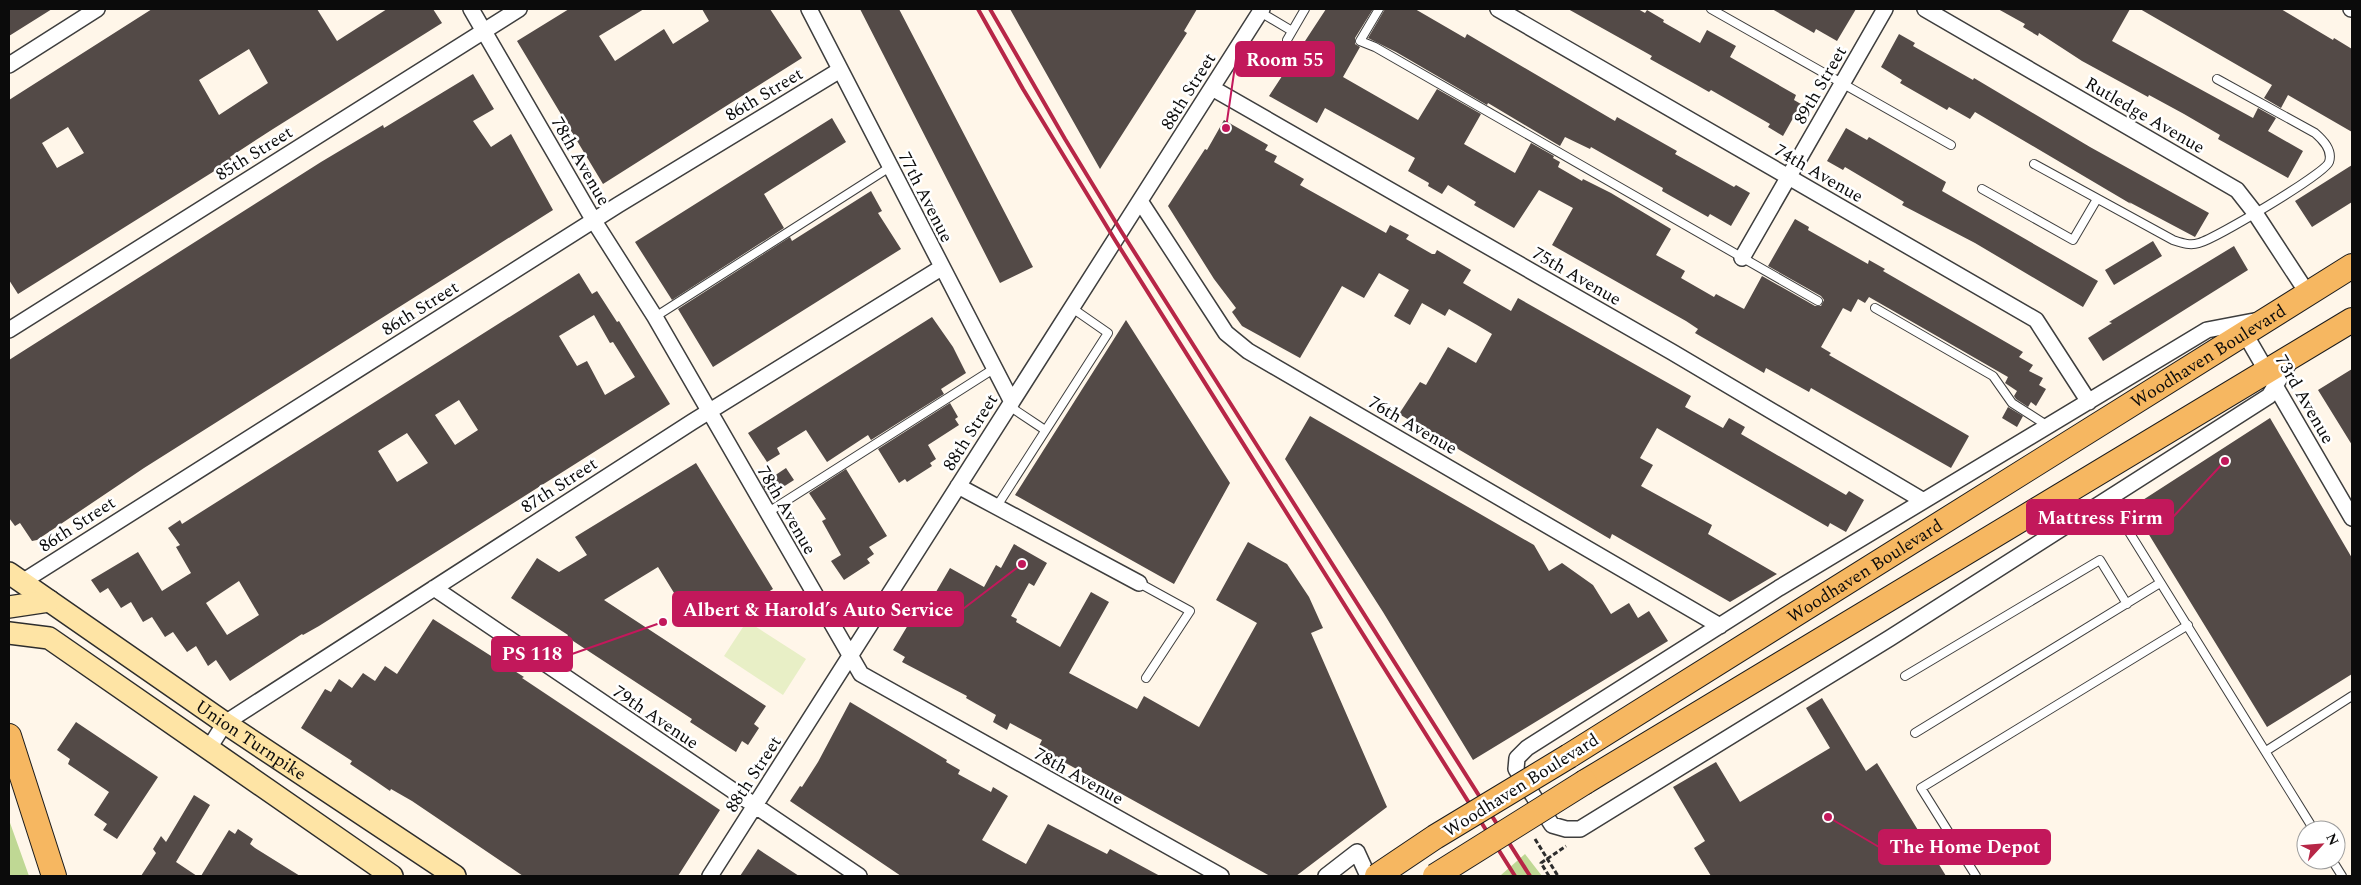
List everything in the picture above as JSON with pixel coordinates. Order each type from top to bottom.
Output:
[{"type":"main road","name":"Woodhaven Boulevard","points":[[1377,876],[1435,837],[1569,756],[2243,329],[2270,318],[2352,266]]},
{"type":"main road","name":"Woodhaven Boulevard","points":[[1435,876],[1585,782],[2271,378],[2294,355],[2352,320]]},
{"type":"main road","name":"Union Turnpike","points":[[15,577],[225,723],[455,876]]},
{"type":"main road","points":[[9,607],[49,601]]},
{"type":"main road","name":"Union Turnpike","points":[[9,633],[49,638],[392,876]]},
{"type":"main road","points":[[9,736],[54,876]]},
{"type":"street","points":[[9,65],[97,9]]},
{"type":"street","name":"78th Avenue","points":[[471,9],[594,221],[655,317],[850,656],[866,678],[1221,876]]},
{"type":"street","name":"85th Street","points":[[9,330],[519,9]]},
{"type":"street","name":"77th Avenue","points":[[809,9],[995,368],[1011,404]]},
{"type":"street","name":"74th Avenue","points":[[1498,9],[2036,320],[2089,402]]},
{"type":"street","name":"89th Street","points":[[1742,258],[1885,9]]},
{"type":"street","name":"Rutledge Avenue","points":[[1925,9],[2237,190],[2255,213],[2308,294]]},
{"type":"street","name":"88th Street","points":[[710,876],[1261,11]]},
{"type":"street","name":"86th Street","points":[[15,577],[840,70]]},
{"type":"street","name":"75th Avenue","points":[[1212,88],[1672,352],[1922,500]]},
{"type":"street","name":"76th Avenue","points":[[1140,201],[1226,333],[1248,351],[1720,626]]},
{"type":"street","name":"87th Street","points":[[209,748],[225,723],[708,412],[942,268]]},
{"type":"street","points":[[2243,329],[2207,330],[1922,500],[1527,748],[1517,758],[1516,769],[1552,825],[1566,829],[1580,829],[1882,643],[2269,396],[2271,378]]},
{"type":"street","name":"73rd Avenue","points":[[2243,329],[2352,518]]},
{"type":"street","points":[[958,486],[1139,583]]},
{"type":"street","name":"79th Avenue","points":[[434,588],[859,876]]},
{"type":"street","points":[[1326,876],[1356,852],[1368,876]]},
{"type":"lane","points":[[1286,40],[1305,9]]},
{"type":"lane","points":[[1379,9],[1360,41],[1383,52],[1818,301]]},
{"type":"lane","points":[[1711,9],[1842,85],[1952,145]]},
{"type":"lane","points":[[1261,11],[1292,31]]},
{"type":"lane","points":[[2034,164],[2173,240],[2188,245],[2199,243],[2255,213],[2320,173],[2329,163],[2329,152],[2325,141],[2217,79]]},
{"type":"lane","points":[[655,317],[890,167]]},
{"type":"lane","points":[[1982,190],[2073,240],[2097,199]]},
{"type":"lane","points":[[997,506],[1108,333],[1072,308]]},
{"type":"lane","points":[[1875,308],[1993,376],[2012,403],[2048,426]]},
{"type":"lane","points":[[767,513],[995,368]]},
{"type":"lane","points":[[1011,404],[1045,430]]},
{"type":"lane","points":[[2108,498],[2308,820]]},
{"type":"lane","points":[[1905,676],[2100,560],[2127,604]]},
{"type":"lane","points":[[1139,583],[1190,611],[1146,678]]},
{"type":"lane","points":[[1914,732],[2160,583]]},
{"type":"lane","points":[[1976,876],[1921,788],[2188,625]]},
{"type":"lane","points":[[2266,751],[2352,696]]},
{"type":"path","points":[[1536,839],[1558,876]]},
{"type":"path","points":[[1550,876],[1541,863],[1568,844]]},
{"type":"green space","points":[[747,621],[806,659],[783,695],[724,656]]},
{"type":"green space","points":[[9,820],[29,876],[9,876]]},
{"type":"green space","points":[[1525,854],[1542,876],[1501,876],[1501,875]]},
{"type":"building","points":[[9,9],[52,9],[9,36]]},
{"type":"building","points":[[152,9],[317,9],[337,41],[387,9],[433,9],[442,23],[230,157],[232,160],[18,294],[9,280],[9,100]],"holes":[[[249,49],[268,83],[219,115],[199,80]],[[68,127],[84,153],[57,168],[42,143]]]},
{"type":"building","points":[[569,9],[644,9],[599,36],[615,61],[664,29],[673,44],[709,21],[702,9],[770,9],[802,58],[603,184],[517,41]]},
{"type":"building","points":[[860,9],[899,9],[1033,267],[1000,283]]},
{"type":"building","points":[[1010,9],[1197,9],[1184,31],[1187,33],[1100,169]]},
{"type":"building","points":[[1326,9],[1373,9],[1355,38],[1355,44],[1360,47],[1343,77],[1418,120],[1437,89],[1481,114],[1464,144],[1515,173],[1531,143],[1554,156],[1553,158],[1560,162],[1558,167],[1582,181],[1583,179],[1611,193],[1671,229],[1656,255],[1685,271],[1681,278],[1714,297],[1716,294],[1744,309],[1762,276],[1815,306],[1821,306],[1824,300],[1821,296],[1768,266],[1795,219],[1809,227],[1808,230],[1868,264],[1869,260],[1885,269],[1883,271],[2023,352],[2019,357],[2033,365],[2029,371],[2043,378],[2039,385],[2046,389],[2036,406],[2031,402],[2028,407],[2016,399],[2014,396],[2017,391],[2005,383],[2008,377],[1869,297],[1865,303],[1858,299],[1851,312],[1843,308],[1821,347],[1831,353],[1829,355],[1969,436],[1951,468],[1811,388],[1809,392],[1766,368],[1764,373],[1695,333],[1698,329],[1686,321],[1552,245],[1573,208],[1539,190],[1514,228],[1474,205],[1476,202],[1448,185],[1442,194],[1428,186],[1429,183],[1408,171],[1415,158],[1325,108],[1317,123],[1269,96]]},
{"type":"building","points":[[1385,9],[1415,9],[1465,38],[1467,34],[1615,121],[1617,117],[1677,151],[1675,154],[1734,187],[1736,185],[1750,193],[1731,226],[1710,214],[1708,217],[1662,191],[1663,188],[1591,147],[1590,149],[1565,137],[1560,146],[1488,103],[1487,105],[1396,52],[1368,38]]},
{"type":"building","points":[[1568,9],[1638,9],[1645,13],[1647,10],[1664,20],[1663,22],[1700,43],[1707,30],[1736,46],[1730,57],[1796,95],[1794,100],[1801,104],[1783,136],[1768,127],[1770,124],[1711,90],[1709,92],[1650,59],[1652,56]]},
{"type":"building","points":[[1772,9],[1856,9],[1837,41],[1816,29],[1814,33]]},
{"type":"building","points":[[1998,9],[2130,9],[2112,41],[2253,118],[2258,108],[2276,118],[2268,131],[2303,151],[2288,178],[2218,139],[2220,135],[2184,114],[2149,95],[2148,97],[2082,61],[2039,33],[2038,36],[2023,27],[2025,24]]},
{"type":"building","points":[[2140,9],[2281,9],[2333,40],[2334,38],[2352,49],[2352,132],[2288,95],[2281,108],[2264,98],[2272,85]]},
{"type":"building","points":[[1899,34],[1915,43],[1913,46],[1973,80],[1974,78],[2090,147],[2209,213],[2195,237],[2129,202],[2131,204],[1975,112],[1970,119],[1949,107],[1947,110],[1900,83],[1902,80],[1881,67]]},
{"type":"building","points":[[473,74],[494,109],[473,121],[491,147],[511,134],[553,210],[144,468],[37,540],[32,541],[20,523],[15,526],[9,518],[9,360],[321,162],[383,125],[384,128]]},
{"type":"building","points":[[832,118],[846,142],[764,194],[784,228],[672,300],[635,242]]},
{"type":"building","points":[[1224,120],[1268,145],[1265,150],[1277,156],[1274,162],[1304,179],[1300,185],[1386,233],[1390,225],[1409,235],[1406,239],[1432,254],[1435,254],[1437,250],[1471,270],[1463,283],[1511,311],[1518,298],[1691,396],[1685,407],[1723,428],[1729,418],[1745,427],[1741,434],[1846,495],[1849,491],[1864,500],[1846,532],[1830,523],[1828,527],[1657,428],[1640,458],[1653,465],[1641,486],[1712,525],[1708,534],[1777,574],[1730,602],[1612,534],[1610,539],[1399,414],[1420,382],[1426,385],[1448,347],[1476,363],[1492,334],[1449,309],[1445,316],[1422,303],[1410,325],[1394,316],[1409,290],[1379,273],[1364,298],[1342,286],[1300,358],[1242,326],[1232,312],[1236,308],[1214,279],[1168,206],[1205,149],[1207,150]]},
{"type":"building","points":[[1846,128],[1867,140],[1869,137],[1946,182],[1942,191],[2098,281],[2083,307],[1975,243],[1902,205],[1904,202],[1845,167],[1843,170],[1827,161]]},
{"type":"building","points":[[2352,165],[2352,202],[2312,227],[2295,201]]},
{"type":"building","points":[[871,191],[882,211],[878,213],[901,249],[713,367],[678,309],[790,237],[792,241]]},
{"type":"building","points":[[2153,241],[2162,256],[2114,285],[2105,270]]},
{"type":"building","points":[[2234,246],[2248,270],[2103,361],[2088,338],[2112,323],[2109,322]]},
{"type":"building","points":[[579,273],[592,294],[597,291],[617,322],[619,321],[670,404],[230,681],[216,660],[208,666],[196,646],[187,652],[173,632],[165,637],[152,617],[143,622],[131,602],[121,608],[108,588],[100,593],[91,580],[138,552],[162,591],[191,573],[176,547],[180,545],[168,528],[180,520],[182,524]],"holes":[[[594,315],[610,343],[613,342],[635,377],[605,395],[587,361],[577,366],[559,336]],[[459,400],[478,430],[455,445],[435,415]],[[407,433],[428,463],[397,482],[378,451]],[[239,581],[259,615],[227,635],[206,603]]]},
{"type":"building","points":[[932,317],[953,347],[966,373],[941,389],[944,394],[871,440],[868,435],[827,462],[806,430],[777,448],[780,454],[767,462],[748,433]]},
{"type":"building","points":[[1126,320],[1230,483],[1174,584],[1015,495]]},
{"type":"building","points":[[2352,369],[2352,445],[2318,390]]},
{"type":"building","points":[[950,403],[958,417],[955,419],[959,425],[928,445],[936,459],[930,463],[932,466],[907,482],[905,479],[899,483],[878,449]]},
{"type":"building","points":[[2008,407],[2023,416],[2017,427],[2002,418]]},
{"type":"building","points":[[1310,416],[1534,545],[1549,571],[1562,563],[1593,585],[1611,614],[1629,603],[1638,618],[1649,611],[1668,641],[1473,760],[1383,612],[1285,459]]},
{"type":"building","points":[[2270,418],[2352,558],[2352,674],[2267,727],[2132,507]]},
{"type":"building","points":[[696,463],[773,589],[750,603],[753,608],[734,620],[732,616],[720,624],[712,610],[692,622],[658,567],[604,600],[766,706],[754,724],[759,728],[748,745],[742,741],[736,752],[690,722],[692,719],[511,598],[537,558],[559,572],[587,555],[575,537]]},
{"type":"building","points":[[786,468],[794,480],[769,496],[762,484]]},
{"type":"building","points":[[846,469],[887,536],[869,547],[874,554],[867,559],[870,563],[844,580],[831,561],[841,555],[822,521],[826,519],[809,493]]},
{"type":"building","points":[[1248,542],[1287,564],[1309,597],[1323,628],[1311,633],[1387,807],[1296,876],[1270,876],[1038,748],[1042,740],[1010,723],[1007,730],[993,722],[996,715],[966,698],[967,696],[902,662],[905,657],[893,650],[914,615],[916,616],[927,594],[933,597],[950,568],[984,587],[996,565],[1001,568],[1014,544],[1047,563],[1034,586],[1029,583],[1011,616],[1017,619],[1016,622],[1060,647],[1091,592],[1109,602],[1069,673],[1137,709],[1144,696],[1199,727],[1257,623],[1216,600]]},
{"type":"building","points":[[433,619],[524,677],[522,678],[720,810],[678,876],[523,876],[412,801],[391,789],[390,791],[350,764],[352,761],[301,728],[325,689],[331,692],[339,679],[352,688],[363,673],[375,681],[385,666],[397,674]]},
{"type":"building","points":[[1822,698],[1866,771],[1877,763],[1946,876],[1711,876],[1694,848],[1705,841],[1673,787],[1716,762],[1740,802],[1830,748],[1806,708]]},
{"type":"building","points":[[850,702],[947,760],[946,762],[960,770],[958,774],[991,792],[993,787],[1008,796],[982,840],[1026,864],[1048,824],[1107,854],[1110,849],[1160,876],[901,876],[790,801],[800,786],[802,787],[818,762]]},
{"type":"building","points":[[76,722],[158,777],[117,839],[103,830],[107,824],[94,815],[109,792],[68,764],[70,759],[57,750]]},
{"type":"building","points":[[194,795],[210,805],[176,862],[197,876],[141,876],[156,853],[153,849],[161,836],[166,842]]},
{"type":"building","points":[[238,829],[253,839],[250,844],[255,848],[300,876],[201,876],[229,830],[235,834]]},
{"type":"building","points":[[758,849],[799,876],[740,876]]},
{"type":"railway","points":[[978,9],[1023,89],[1115,240],[1515,876]]},
{"type":"railway","points":[[990,9],[1121,231],[1530,876]]},
{"type":"place","name":"Room 55","points":[[1226,128]]},
{"type":"place","name":"Mattress Firm","points":[[2225,461]]},
{"type":"place","name":"Albert & Harold’s Auto Service","points":[[1022,564]]},
{"type":"place","name":"PS 118","points":[[663,622]]},
{"type":"place","name":"The Home Depot","points":[[1828,817]]}]
